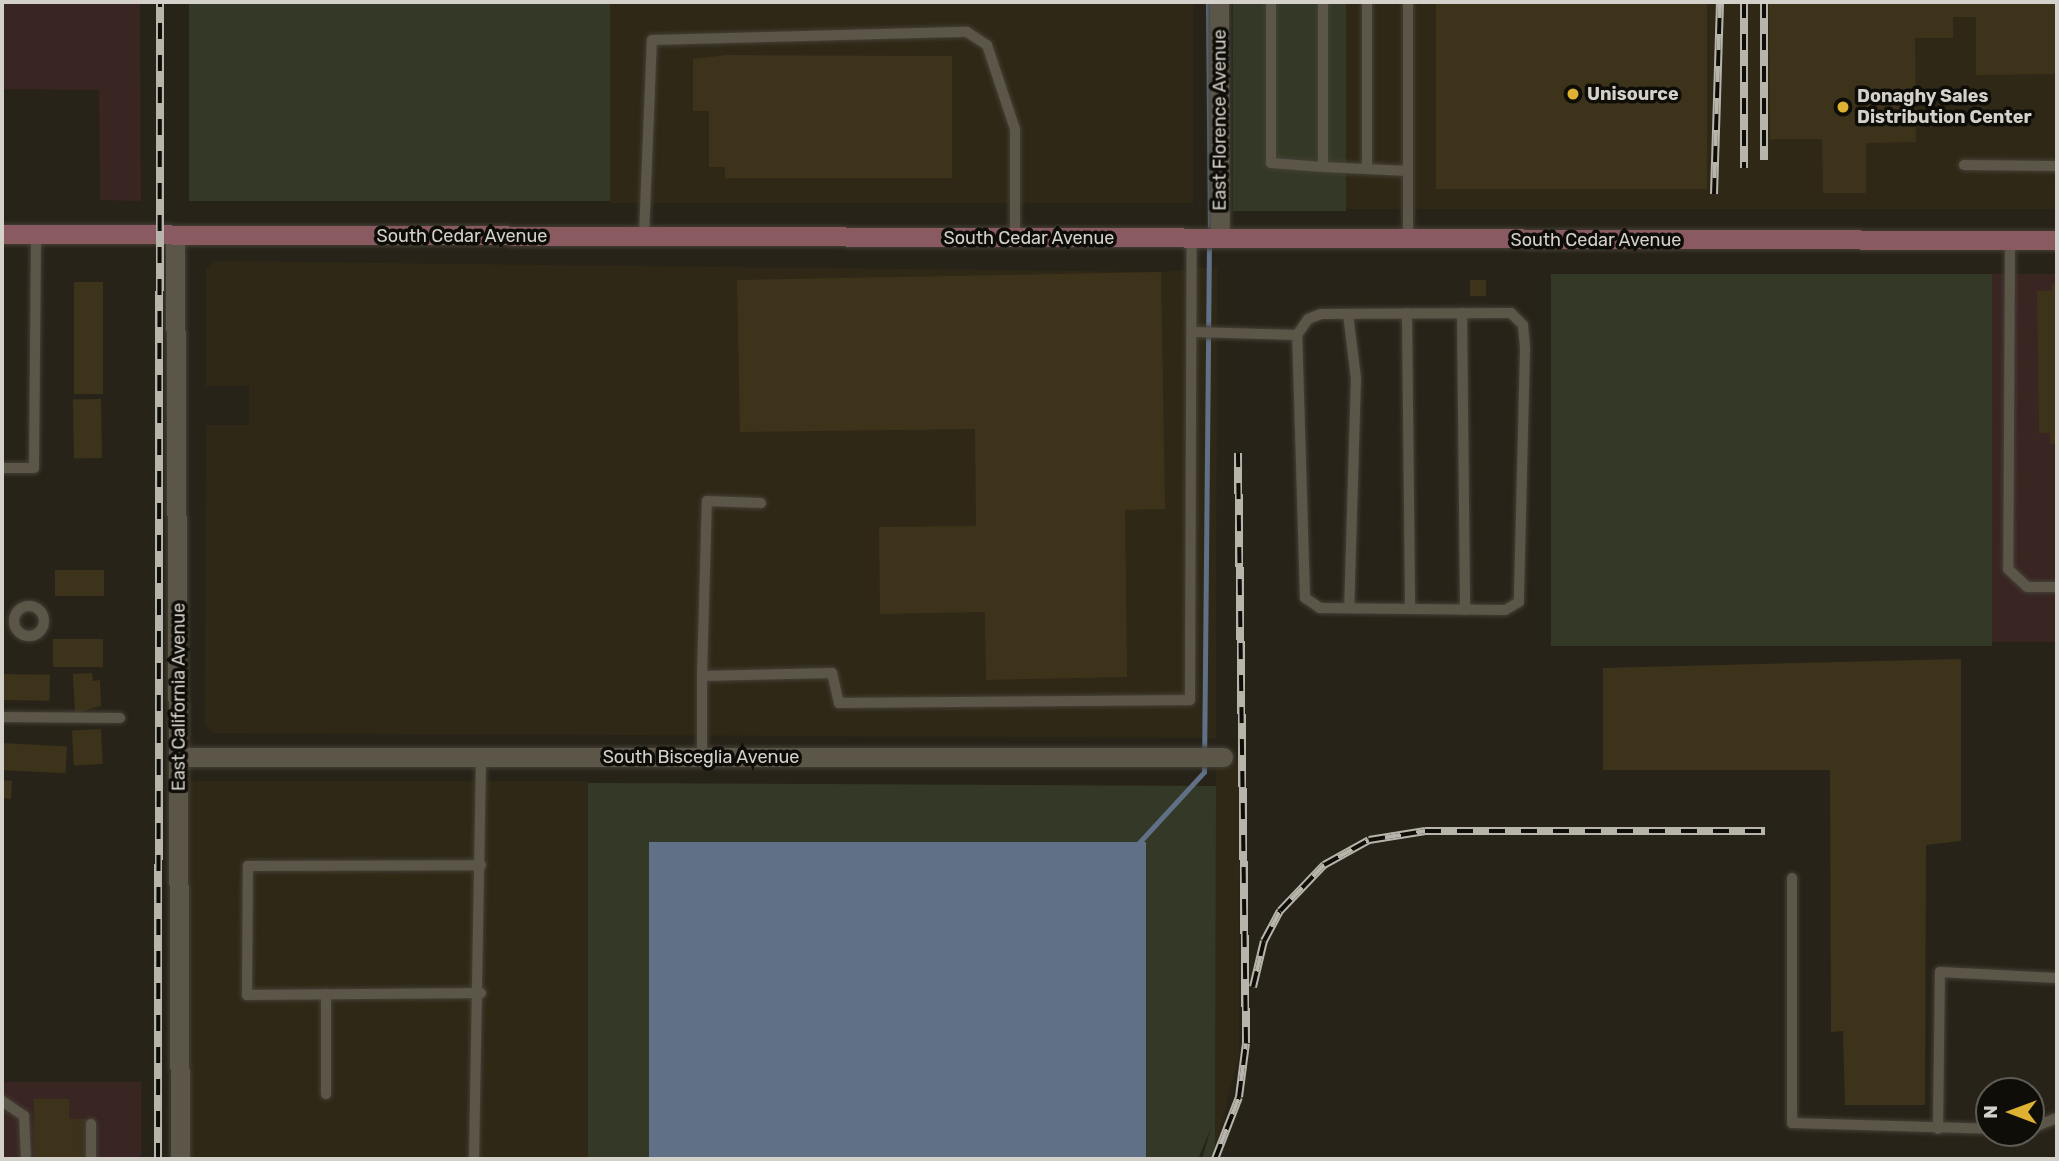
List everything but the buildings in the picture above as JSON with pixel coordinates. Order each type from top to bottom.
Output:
[{"type":"main road","name":"South Cedar Avenue","points":[[2,234],[2057,240]]},
{"type":"street","name":"East Florence Avenue","points":[[1219,2],[1220,238]]},
{"type":"street","name":"East California Avenue","points":[[175,235],[180,1159]]},
{"type":"street","name":"South Bisceglia Avenue","points":[[179,757],[1223,757]]},
{"type":"lane","points":[[1271,2],[1271,163],[1408,170]]},
{"type":"lane","points":[[1323,2],[1323,167]]},
{"type":"lane","points":[[1367,2],[1367,169]]},
{"type":"lane","points":[[1408,2],[1408,240]]},
{"type":"lane","points":[[644,236],[652,40],[967,33],[987,45],[1015,129],[1015,237]]},
{"type":"lane","points":[[1964,165],[2057,166]]},
{"type":"lane","points":[[2,468],[34,468],[36,234]]},
{"type":"lane","points":[[702,676],[832,673],[839,703],[1190,700],[1194,332],[1192,238]]},
{"type":"lane","points":[[2010,240],[2008,569],[2027,587],[2057,587]]},
{"type":"lane","points":[[1407,313],[1410,609]]},
{"type":"lane","points":[[1407,313],[1511,313],[1523,325],[1523,593],[1505,610],[1320,608],[1305,598],[1300,580],[1297,335],[1308,319],[1348,314],[1407,313]]},
{"type":"lane","points":[[1462,313],[1465,610]]},
{"type":"lane","points":[[1348,314],[1356,378],[1349,608]]},
{"type":"lane","points":[[1194,332],[1297,335]]},
{"type":"lane","points":[[702,757],[706,501],[761,503]]},
{"type":"lane","points":[[2,717],[120,718]]},
{"type":"lane","points":[[474,1159],[481,993],[481,757]]},
{"type":"lane","points":[[481,865],[248,866],[247,995],[481,993]]},
{"type":"lane","points":[[1792,877],[1792,1123],[1975,1129]]},
{"type":"lane","points":[[1938,1129],[1940,972],[2057,978]]},
{"type":"lane","points":[[326,994],[326,1094]]},
{"type":"lane","points":[[2,1101],[24,1116],[26,1159]]},
{"type":"lane","points":[[91,1124],[91,1159]]},
{"type":"shaded area","points":[[2,2],[140,2],[141,201],[100,200],[99,90],[2,89]]},
{"type":"shaded area","points":[[610,2],[1193,2],[1193,203],[610,203]]},
{"type":"shaded area","points":[[1346,2],[2057,2],[2057,209],[1346,209]]},
{"type":"shaded area","points":[[214,261],[1161,272],[1217,267],[1216,738],[213,733],[205,725],[206,425],[249,425],[249,386],[206,386],[206,269]]},
{"type":"shaded area","points":[[1992,274],[2057,274],[2057,642],[1992,642]]},
{"type":"shaded area","points":[[1216,762],[1240,762],[1239,1055],[1215,1150]]},
{"type":"shaded area","points":[[189,781],[588,781],[588,1159],[189,1159]]},
{"type":"shaded area","points":[[2,1082],[141,1082],[141,1159],[2,1159]]},
{"type":"green space","points":[[189,2],[610,2],[610,201],[189,201]]},
{"type":"green space","points":[[1233,2],[1346,2],[1346,211],[1233,211]]},
{"type":"green space","points":[[1551,274],[1992,274],[1992,646],[1551,646]]},
{"type":"green space","points":[[588,783],[1216,786],[1215,1159],[1202,1159],[1211,1128],[1198,1159],[588,1159]]},
{"type":"water","points":[[649,842],[1146,842],[1146,1159],[649,1159]]},
{"type":"waterway","points":[[1208,2],[1210,233]]},
{"type":"waterway","points":[[1135,847],[1204,772],[1209,243]]},
{"type":"railway","points":[[158,1159],[160,2]]},
{"type":"railway","points":[[1714,194],[1720,2]]},
{"type":"railway","points":[[1744,2],[1744,168]]},
{"type":"railway","points":[[1764,2],[1764,160]]},
{"type":"railway","points":[[1215,1159],[1239,1097],[1246,1043],[1238,453]]},
{"type":"railway","points":[[1253,987],[1264,941],[1280,911],[1324,865],[1369,840],[1425,831],[1765,831]]},
{"type":"place","name":"Unisource","points":[[1573,94]]},
{"type":"place","name":"Donaghy Sales Distribution Center","points":[[1843,107]]}]
